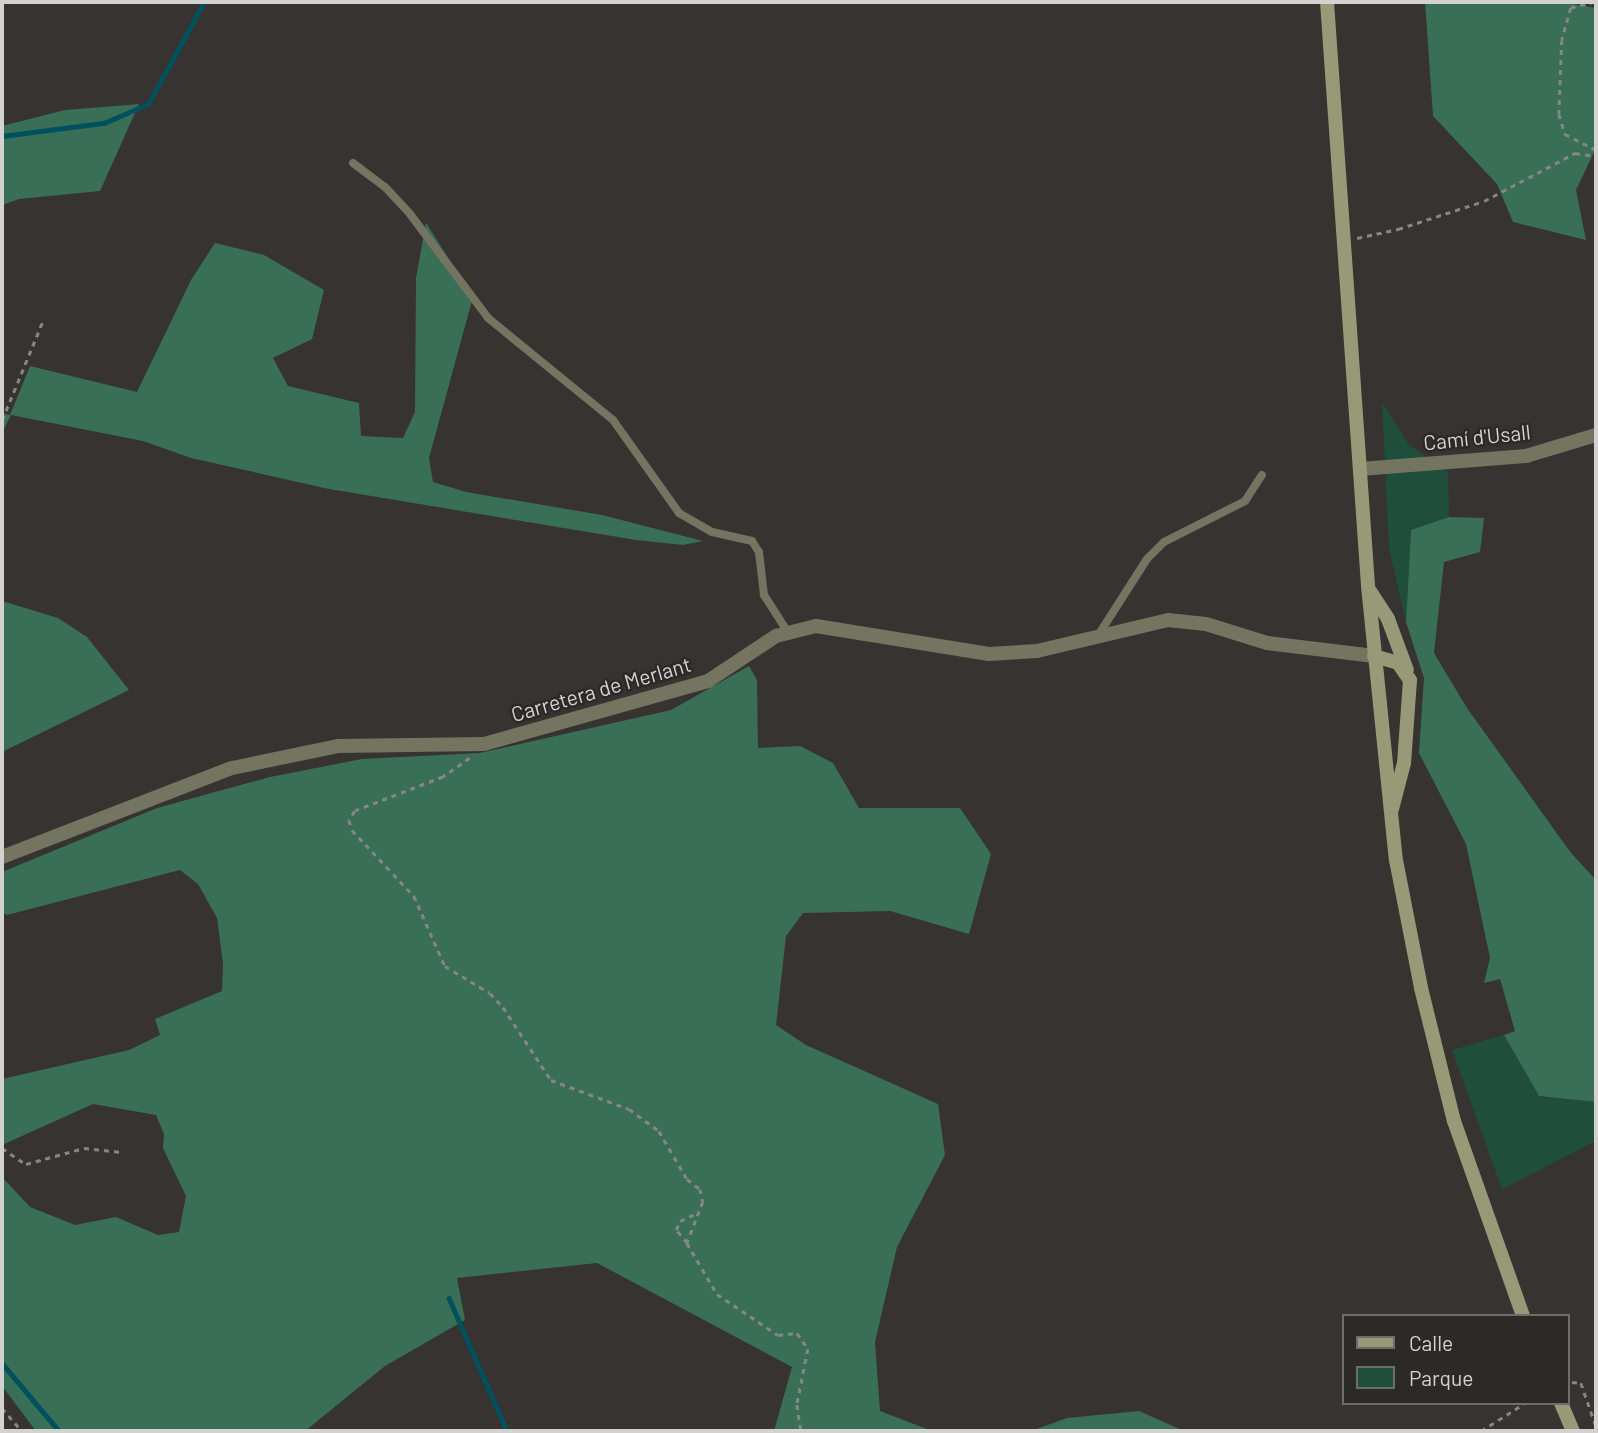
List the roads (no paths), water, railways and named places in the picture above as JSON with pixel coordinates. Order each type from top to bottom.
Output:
[{"type":"main road","points":[[1327,2],[1368,586],[1390,817],[1421,988],[1454,1121],[1522,1314]]},
{"type":"main road","points":[[1368,586],[1388,619],[1407,671],[1404,763],[1390,817]]},
{"type":"main road","points":[[1374,656],[1407,671]]},
{"type":"main road","points":[[1562,1405],[1573,1431]]},
{"type":"street","name":"Camí d'Usall","points":[[1360,470],[1525,456],[1596,435]]},
{"type":"street","name":"Carretera de Merlant","points":[[2,857],[232,768],[338,746],[477,744],[708,681],[787,631],[816,625],[989,654],[1037,651],[1099,634],[1168,620],[1206,624],[1267,643],[1374,656]]},
{"type":"lane","points":[[353,163],[385,187],[410,214],[488,318],[614,420],[679,513],[712,531],[752,541],[760,552],[764,595],[787,631]]},
{"type":"lane","points":[[1099,634],[1147,559],[1164,542],[1245,501],[1262,475]]},
{"type":"waterway","points":[[2,136],[104,123],[148,104],[204,2]]},
{"type":"waterway","points":[[449,1298],[507,1431]]},
{"type":"waterway","points":[[2,1363],[59,1431]]}]
